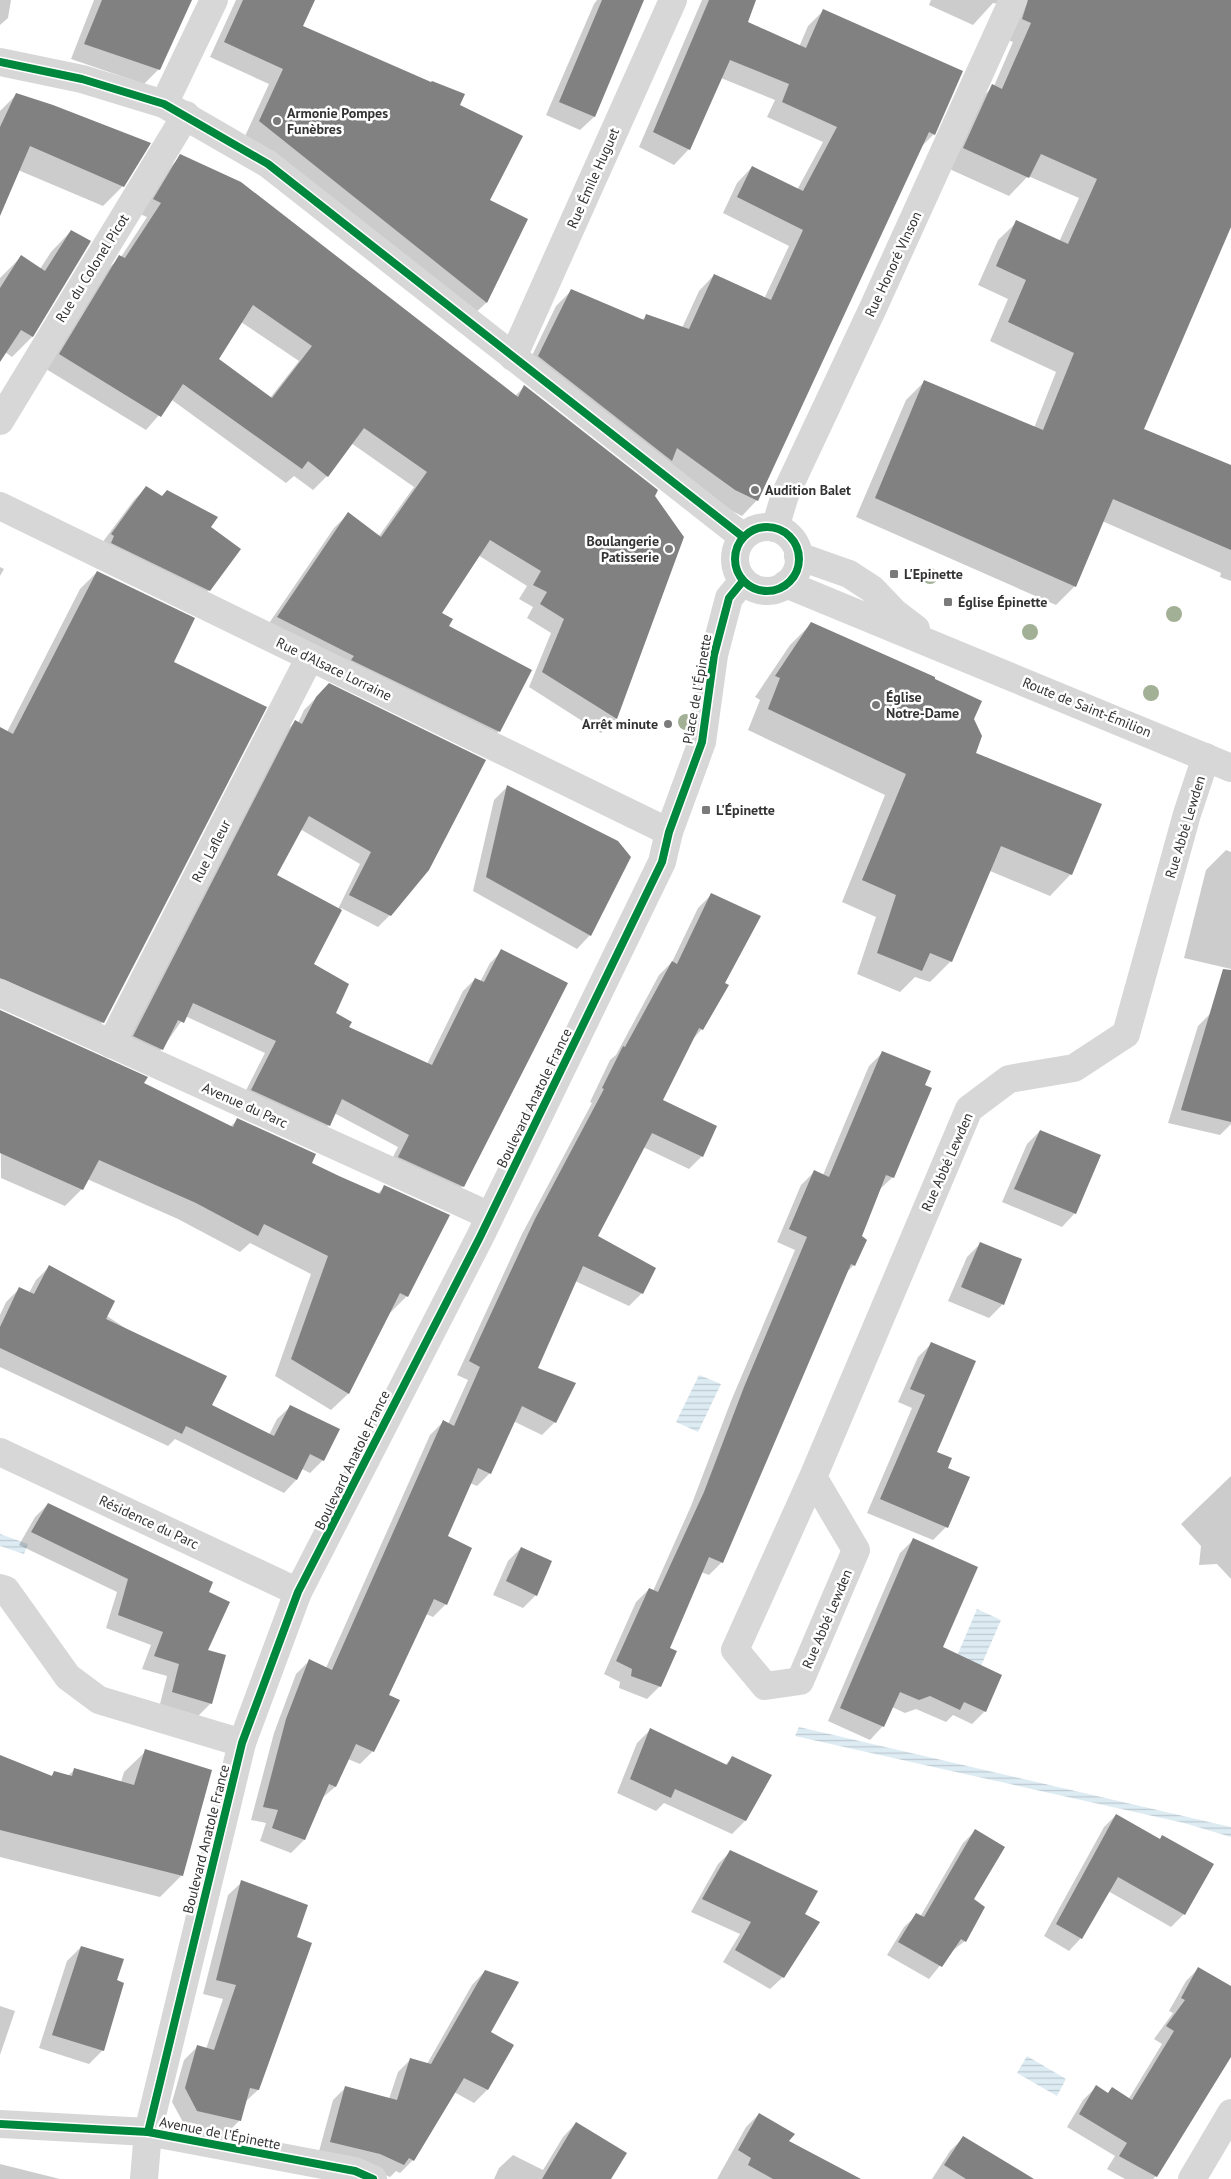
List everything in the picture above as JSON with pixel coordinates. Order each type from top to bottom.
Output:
[{"type":"street","name":"Rue du Colonel Picot","points":[[0,420],[175,110],[214,0]]},
{"type":"street","name":"Rue Émile Huguet","points":[[513,357],[672,0]]},
{"type":"street","name":"Rue Honoré VInson","points":[[776,528],[785,495],[873,308],[1013,0]]},
{"type":"street","points":[[0,62],[82,79],[175,110],[268,164],[743,538]]},
{"type":"street","name":"Rue d'Alsace Lorraine","points":[[0,506],[669,832]]},
{"type":"street","points":[[758,528],[776,528],[791,539],[798,556],[798,566],[794,576],[786,584],[778,588],[760,590],[743,581],[735,564],[735,554],[743,538],[758,528]]},
{"type":"street","name":"Route de Saint-Émilion","points":[[798,556],[849,574],[872,589],[894,613],[942,648]]},
{"type":"street","name":"Place de l'Épinette","points":[[669,832],[702,742],[714,655],[729,598],[743,581]]},
{"type":"street","name":"Route de Saint-Émilion","points":[[786,584],[1231,768]]},
{"type":"street","name":"Rue Lafleur","points":[[112,1044],[310,657]]},
{"type":"street","name":"Rue Abbé Lewden","points":[[813,1477],[856,1550],[800,1681],[765,1686],[735,1650],[813,1477],[969,1109],[1009,1079],[1074,1068],[1126,1034],[1206,757]]},
{"type":"street","name":"Boulevard Anatole France","points":[[144,2179],[148,2132],[242,1743],[298,1592],[490,1216],[662,862],[669,832]]},
{"type":"street","name":"Avenue du Parc","points":[[0,993],[490,1216]]},
{"type":"street","name":"Résidence du Parc","points":[[0,1452],[298,1592]]},
{"type":"street","points":[[0,1588],[6,1590],[68,1677],[99,1700],[242,1743]]},
{"type":"street","points":[[1192,2179],[1231,2113]]},
{"type":"street","name":"Avenue de l'Épinette","points":[[0,2124],[148,2132],[355,2171],[373,2179]]},
{"type":"shaded area","points":[[699,1375],[721,1384],[698,1432],[676,1422]]},
{"type":"shaded area","points":[[0,1534],[28,1544],[24,1554],[0,1546]]},
{"type":"shaded area","points":[[977,1609],[1001,1620],[981,1666],[957,1656]]},
{"type":"shaded area","points":[[799,1727],[1231,1827],[1231,1837],[1184,1823],[795,1736]]},
{"type":"shaded area","points":[[1027,2056],[1066,2079],[1057,2096],[1017,2073]]},
{"type":"building","points":[[102,0],[192,0],[160,70],[84,44]]},
{"type":"building","points":[[243,0],[315,0],[303,26],[431,82],[465,94],[460,105],[523,136],[490,200],[528,219],[487,303],[259,121],[283,69],[224,42]]},
{"type":"building","points":[[602,0],[644,0],[595,117],[559,102]]},
{"type":"building","points":[[709,0],[756,0],[748,22],[806,48],[823,9],[963,71],[935,135],[929,132],[758,501],[735,490],[677,448],[672,461],[538,356],[571,289],[644,320],[646,314],[689,329],[714,274],[771,300],[803,230],[737,197],[752,166],[803,191],[837,127],[782,102],[789,84],[730,60],[690,150],[653,132]]},
{"type":"building","points":[[1028,0],[1231,0],[1231,227],[1144,429],[1231,465],[1231,550],[1113,499],[1076,587],[875,498],[924,380],[1043,430],[1074,353],[1008,322],[1026,280],[996,266],[1016,220],[1068,244],[1097,179],[1041,154],[1029,178],[963,148],[992,84],[1002,89],[1031,23],[1022,19]]},
{"type":"building","points":[[16,93],[53,105],[151,143],[124,187],[30,146],[0,216],[0,127]]},
{"type":"building","points":[[180,154],[241,182],[518,397],[524,385],[658,490],[655,496],[684,537],[617,719],[542,672],[564,619],[540,604],[547,592],[533,585],[541,571],[490,540],[442,613],[453,619],[449,626],[532,670],[500,732],[351,660],[354,656],[277,617],[348,512],[381,537],[427,472],[364,428],[328,477],[308,461],[302,469],[183,384],[161,417],[59,354],[119,255],[125,258],[161,203],[153,199]],"holes":[[[253,305],[312,346],[272,398],[219,359]]]},
{"type":"building","points":[[71,230],[91,241],[33,337],[21,330],[0,362],[0,288],[21,255],[45,271]]},
{"type":"building","points":[[146,486],[162,496],[167,490],[218,517],[211,527],[241,549],[210,591],[111,543],[114,536],[111,534]]},
{"type":"building","points":[[97,571],[195,618],[174,662],[267,707],[104,1023],[0,978],[0,727],[13,734]]},
{"type":"building","points":[[811,622],[935,677],[935,679],[982,701],[974,719],[982,736],[976,753],[1102,804],[1072,875],[1001,846],[952,962],[930,953],[922,971],[877,953],[896,895],[862,880],[906,774],[768,709],[780,678],[775,676]]},
{"type":"building","points":[[329,683],[486,760],[429,870],[391,916],[349,895],[371,852],[309,816],[277,875],[342,910],[314,964],[349,984],[336,1013],[352,1022],[349,1027],[432,1065],[475,978],[484,982],[501,949],[568,983],[464,1187],[398,1157],[409,1135],[342,1099],[330,1126],[251,1090],[276,1041],[193,1003],[184,1023],[178,1020],[163,1050],[133,1036],[295,720],[302,724],[316,697]]},
{"type":"building","points":[[507,785],[618,841],[631,857],[591,936],[486,877]]},
{"type":"building","points":[[711,893],[761,916],[725,983],[729,985],[703,1030],[699,1028],[663,1100],[717,1126],[703,1157],[652,1133],[598,1236],[656,1268],[643,1294],[583,1266],[538,1368],[576,1383],[556,1423],[522,1406],[491,1474],[478,1468],[448,1536],[472,1548],[447,1605],[434,1599],[389,1695],[400,1700],[374,1752],[356,1744],[336,1787],[329,1784],[305,1840],[272,1828],[278,1810],[263,1807],[286,1719],[309,1659],[332,1670],[443,1420],[454,1426],[480,1367],[469,1361],[535,1219],[604,1089],[602,1088],[623,1046],[625,1047],[672,961],[677,964]]},
{"type":"building","points":[[1223,969],[1231,970],[1231,1122],[1181,1110]]},
{"type":"building","points":[[0,1010],[148,1077],[144,1083],[233,1127],[237,1118],[316,1154],[312,1163],[339,1176],[380,1194],[384,1185],[450,1215],[408,1297],[400,1293],[349,1394],[291,1359],[328,1256],[264,1224],[258,1236],[196,1203],[99,1160],[83,1190],[0,1153]]},
{"type":"building","points":[[882,1051],[931,1071],[925,1085],[932,1088],[894,1178],[886,1175],[862,1236],[867,1240],[855,1266],[851,1264],[723,1563],[709,1557],[670,1648],[677,1651],[661,1687],[631,1676],[632,1669],[616,1661],[649,1588],[658,1592],[704,1492],[744,1387],[807,1237],[789,1229],[814,1170],[829,1177]]},
{"type":"building","points":[[1040,1130],[1101,1155],[1076,1214],[1014,1189]]},
{"type":"building","points":[[980,1242],[1022,1259],[1004,1305],[961,1287]]},
{"type":"building","points":[[49,1265],[115,1301],[106,1319],[227,1376],[212,1405],[274,1436],[290,1405],[340,1429],[324,1461],[310,1454],[297,1480],[186,1426],[182,1434],[0,1348],[0,1327],[19,1287],[34,1294]]},
{"type":"building","points":[[931,1342],[976,1361],[937,1452],[952,1458],[948,1468],[970,1477],[948,1528],[880,1499],[925,1395],[910,1389]]},
{"type":"building","points":[[48,1503],[213,1582],[209,1592],[230,1602],[208,1650],[226,1655],[212,1704],[172,1692],[179,1664],[154,1656],[163,1632],[118,1615],[128,1579],[31,1532]]},
{"type":"building","points":[[913,1538],[978,1567],[943,1647],[1002,1675],[986,1712],[964,1702],[960,1710],[930,1696],[919,1700],[900,1692],[884,1727],[840,1708]]},
{"type":"building","points":[[521,1547],[552,1561],[537,1596],[506,1581]]},
{"type":"building","points":[[650,1728],[727,1765],[732,1756],[772,1775],[746,1821],[675,1789],[671,1798],[630,1779]]},
{"type":"building","points":[[145,1749],[212,1770],[183,1876],[0,1830],[0,1755],[52,1776],[54,1771],[72,1776],[74,1768],[134,1785]]},
{"type":"building","points":[[1116,1814],[1160,1839],[1162,1835],[1214,1864],[1185,1915],[1118,1877],[1082,1939],[1056,1924]]},
{"type":"building","points":[[975,1829],[1005,1847],[974,1899],[985,1907],[966,1942],[961,1939],[942,1967],[898,1942],[916,1913],[924,1917]]},
{"type":"building","points":[[730,1850],[818,1891],[805,1914],[820,1922],[784,1978],[735,1950],[751,1922],[702,1899]]},
{"type":"building","points":[[241,1880],[308,1905],[297,1937],[312,1943],[259,2090],[250,2088],[241,2121],[197,2111],[185,2088],[197,2045],[214,2050],[236,1985],[216,1980]]},
{"type":"building","points":[[81,1946],[124,1959],[117,1980],[124,1983],[104,2051],[52,2035]]},
{"type":"building","points":[[1198,1967],[1231,1986],[1231,2057],[1157,2177],[1119,2156],[1127,2143],[1079,2114],[1096,2085],[1108,2093],[1112,2087],[1132,2100],[1174,2031],[1166,2026],[1185,2000],[1181,1998]]},
{"type":"building","points":[[485,1970],[519,1982],[491,2032],[514,2045],[488,2090],[464,2078],[414,2161],[409,2158],[404,2165],[380,2154],[330,2142],[345,2086],[397,2100],[410,2058],[431,2064]]},
{"type":"building","points":[[759,2113],[795,2134],[789,2141],[861,2179],[773,2179],[748,2165],[751,2158],[738,2150]]},
{"type":"building","points":[[576,2122],[627,2153],[611,2179],[542,2179]]},
{"type":"building","points":[[963,2136],[1034,2179],[966,2179],[944,2165]]},
{"type":"cycle path","points":[[0,62],[82,79],[164,104],[268,164],[743,537]]},
{"type":"cycle path","points":[[767,527],[785,533],[793,541],[799,559],[793,577],[785,585],[767,591],[749,585],[741,577],[735,559],[741,541],[749,533],[767,527]]},
{"type":"cycle path","points":[[148,2132],[242,1743],[298,1592],[480,1237],[662,862],[669,832],[702,742],[714,655],[729,598],[743,581]]},
{"type":"cycle path","points":[[0,2124],[148,2132],[355,2171],[373,2179]]},
{"type":"place","name":"Armonie Pompes Funèbres","points":[[277,121]]},
{"type":"place","name":"Audition Balet","points":[[755,490]]},
{"type":"place","name":"Boulangerie Patisserie","points":[[669,549]]},
{"type":"place","name":"L'Epinette","points":[[894,574]]},
{"type":"place","name":"Église Épinette","points":[[948,602]]},
{"type":"place","name":"Église Notre-Dame","points":[[876,705]]},
{"type":"place","name":"Arrêt minute","points":[[668,724]]},
{"type":"place","name":"L'Épinette","points":[[706,810]]}]
